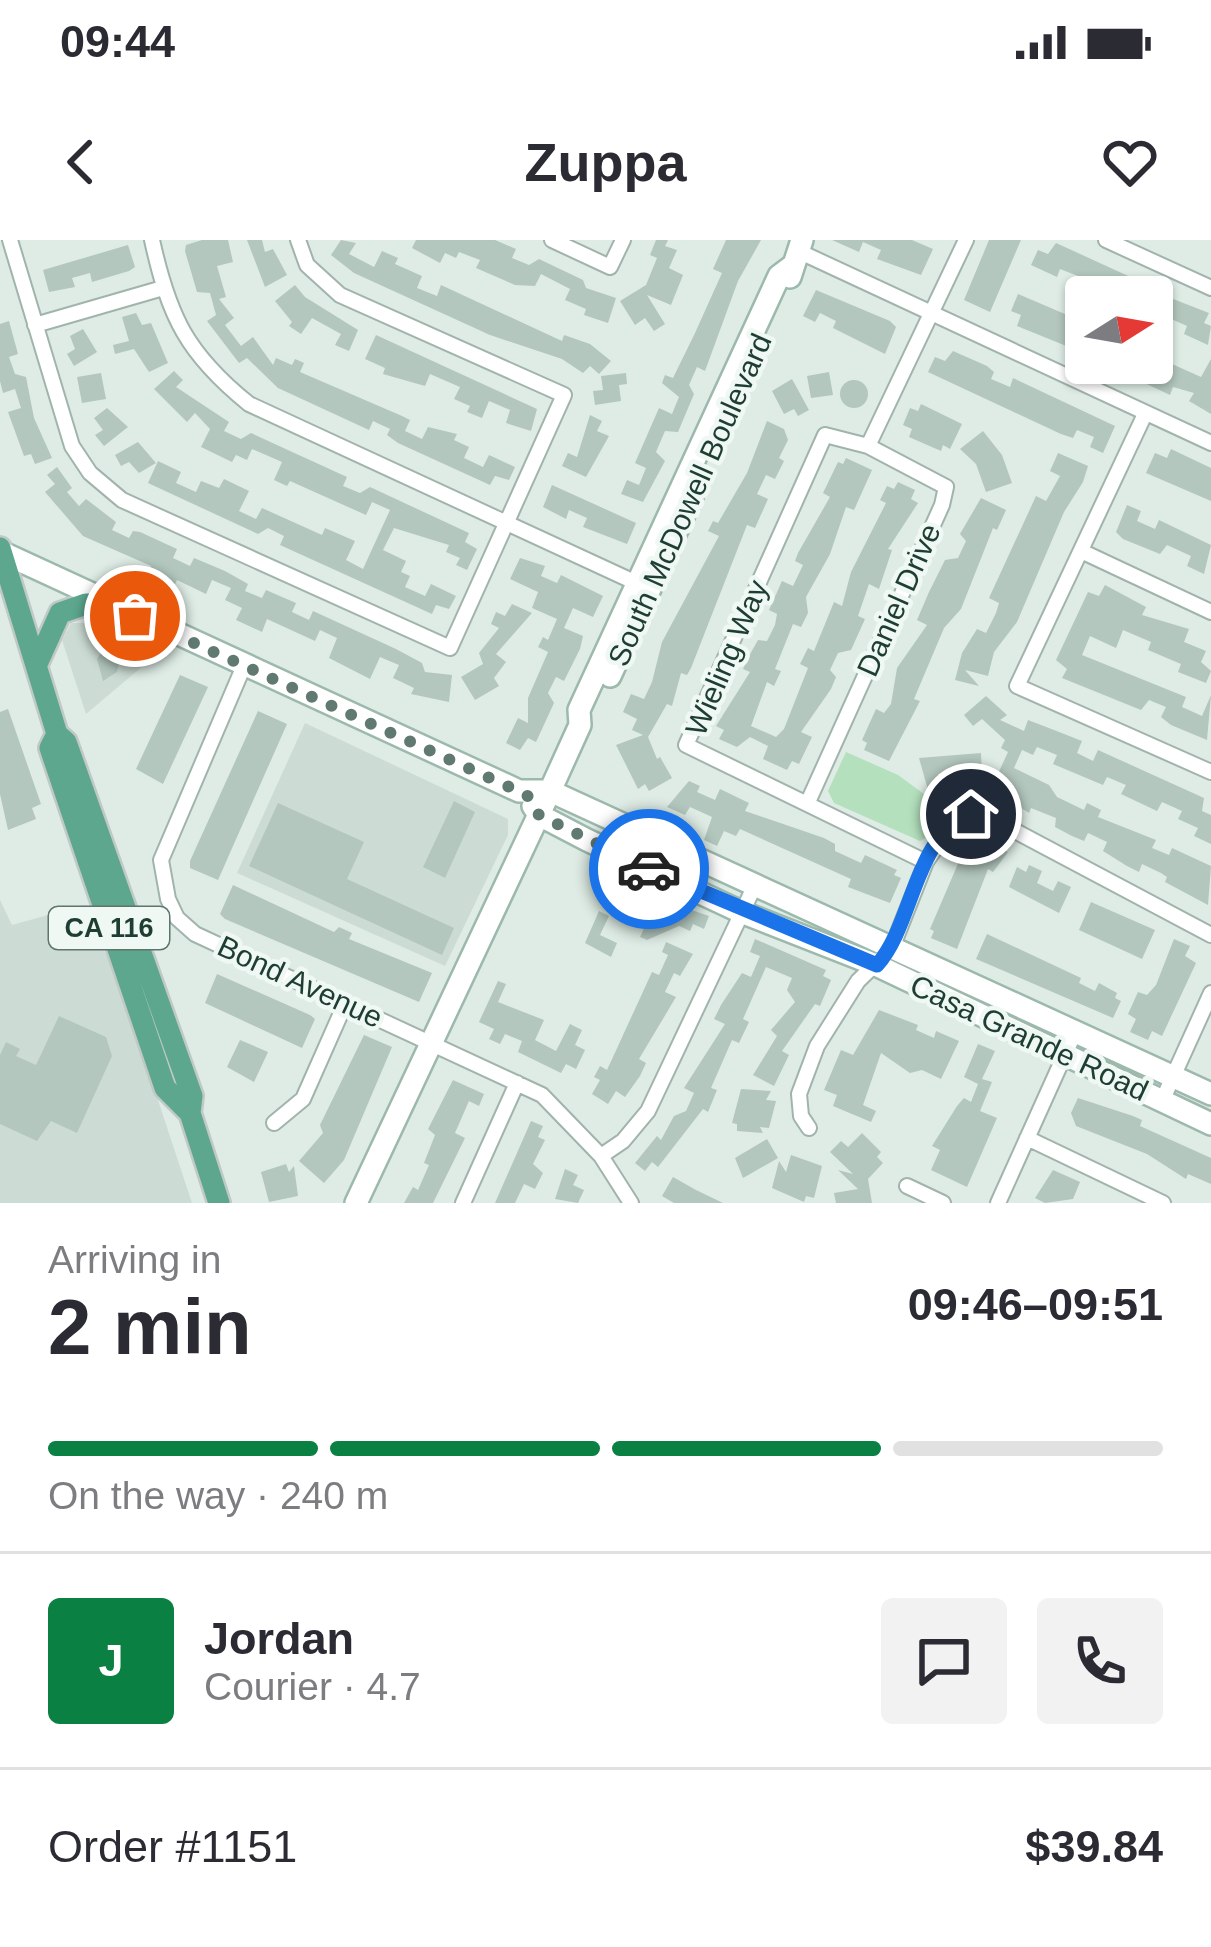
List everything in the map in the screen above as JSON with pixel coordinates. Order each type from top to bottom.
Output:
[{"type":"main road","name":"South McDowell Boulevard","points":[[356,1203],[434,1046],[580,725],[589,722],[642,586],[789,282],[797,253]]},
{"type":"main road","points":[[0,550],[243,668],[527,795],[550,791]]},
{"type":"main road","name":"CA 116","points":[[0,550],[57,734],[50,748],[106,920],[165,1088],[190,1114],[218,1203]]},
{"type":"main road","points":[[37,664],[60,613],[86,604],[110,604]]},
{"type":"main road","name":"Casa Grande Road","points":[[550,791],[1211,1094]]},
{"type":"main road","points":[[527,795],[539,815]]},
{"type":"main road","name":"Casa Grande Road","points":[[539,815],[741,912],[877,965],[1211,1124]]},
{"type":"street","points":[[10,240],[72,446],[90,473],[122,500],[450,648],[564,395],[340,295],[307,265],[298,240]]},
{"type":"street","points":[[152,240],[163,288],[195,352],[249,404],[642,586]]},
{"type":"street","points":[[552,240],[610,267],[622,240]]},
{"type":"street","points":[[868,446],[966,240]]},
{"type":"street","points":[[1106,240],[1211,288]]},
{"type":"street","points":[[797,253],[1211,443]]},
{"type":"street","points":[[35,325],[163,288]]},
{"type":"street","points":[[1145,414],[1017,686],[1211,772]]},
{"type":"street","name":"Wieling Way","points":[[868,446],[825,435],[686,745],[926,862]]},
{"type":"street","name":"Daniel Drive","points":[[808,802],[946,487],[868,446]]},
{"type":"street","points":[[1081,551],[1211,612]]},
{"type":"street","name":"Bond Avenue","points":[[243,668],[161,860],[168,899],[177,918],[195,934],[517,1083],[568,1117],[631,1203]]},
{"type":"street","points":[[808,1128],[801,1116],[799,1094],[817,1046],[858,981],[892,948],[926,862],[955,820],[971,814],[1000,823],[1211,935]]},
{"type":"street","points":[[601,1156],[623,1141],[648,1111],[755,885]]},
{"type":"street","points":[[1162,1101],[1211,993]]},
{"type":"street","points":[[274,1123],[303,1099],[345,1004]]},
{"type":"street","points":[[998,1203],[1075,1032]]},
{"type":"street","points":[[463,1203],[517,1083]]},
{"type":"street","points":[[1028,1138],[1161,1203]]},
{"type":"street","points":[[908,1186],[943,1203]]},
{"type":"shaded area","points":[[71,623],[86,623],[156,655],[86,714],[62,640]]},
{"type":"shaded area","points":[[305,723],[508,819],[508,835],[445,966],[237,873]]},
{"type":"shaded area","points":[[0,900],[12,925],[84,905],[121,988],[192,1203],[0,1203]]},
{"type":"green space","points":[[846,752],[898,775],[943,808],[931,835],[920,841],[834,803],[828,791]]},
{"type":"building","points":[[228,240],[233,262],[217,266],[226,297],[219,299],[234,318],[225,325],[241,346],[253,337],[273,365],[276,358],[292,365],[295,359],[304,363],[300,372],[410,420],[405,431],[422,439],[428,427],[457,434],[454,440],[469,447],[464,458],[483,467],[489,455],[515,467],[509,480],[495,476],[490,485],[398,443],[387,435],[390,429],[373,421],[369,430],[278,388],[247,358],[239,363],[207,321],[216,315],[210,293],[197,292],[185,251],[186,245]]},
{"type":"building","points":[[247,240],[262,240],[265,252],[273,249],[287,275],[265,287]]},
{"type":"building","points":[[341,240],[356,243],[349,254],[374,267],[382,251],[398,258],[395,264],[422,276],[417,288],[437,296],[441,285],[562,341],[564,335],[590,344],[611,361],[599,374],[590,366],[583,373],[562,359],[490,335],[354,273],[331,255]]},
{"type":"building","points":[[416,240],[495,240],[516,249],[512,258],[529,265],[539,259],[583,280],[586,288],[616,298],[608,323],[584,315],[586,309],[565,300],[570,289],[541,274],[535,286],[515,285],[476,268],[480,260],[459,252],[456,258],[445,253],[440,263],[412,248]]},
{"type":"building","points":[[656,240],[668,240],[665,246],[677,250],[669,268],[683,275],[671,305],[647,295],[665,324],[654,331],[645,318],[635,325],[620,301],[646,285],[657,258],[650,255]]},
{"type":"building","points":[[726,240],[761,240],[738,281],[705,371],[697,367],[689,385],[694,394],[678,432],[665,431],[656,452],[665,461],[643,502],[621,494],[627,480],[639,485],[646,468],[635,463],[659,408],[672,414],[679,397],[662,383],[665,375],[673,378],[722,273],[713,269]]},
{"type":"building","points":[[832,240],[912,240],[933,249],[921,275],[877,259],[881,250],[863,242],[859,252]]},
{"type":"building","points":[[989,240],[1021,240],[990,312],[964,300]]},
{"type":"building","points":[[1056,243],[1128,276],[1078,276],[1060,269],[1057,277],[1031,265],[1038,250],[1048,254]]},
{"type":"building","points":[[128,245],[135,267],[129,271],[92,282],[90,273],[72,278],[75,287],[49,292],[43,270]]},
{"type":"building","points":[[295,285],[305,297],[358,330],[349,351],[335,345],[341,334],[312,318],[301,334],[289,326],[292,322],[275,301]]},
{"type":"building","points":[[816,290],[890,321],[896,327],[885,354],[833,328],[836,321],[820,313],[815,322],[803,316]]},
{"type":"building","points":[[1018,294],[1065,314],[1065,345],[1017,326],[1021,315],[1011,311]]},
{"type":"building","points":[[1173,299],[1209,313],[1204,323],[1211,326],[1208,345],[1184,334],[1187,326],[1173,320]]},
{"type":"building","points":[[136,313],[142,325],[151,323],[168,363],[149,372],[134,349],[115,354],[113,345],[129,341],[122,317]]},
{"type":"building","points":[[9,321],[18,354],[9,357],[15,374],[26,377],[34,418],[52,458],[35,464],[31,454],[24,456],[8,412],[21,408],[15,389],[3,393],[0,381],[0,324]]},
{"type":"building","points":[[83,329],[97,352],[74,366],[67,354],[75,349],[70,336]]},
{"type":"building","points":[[376,335],[537,409],[531,431],[506,423],[510,410],[489,401],[482,418],[467,412],[470,406],[454,399],[460,387],[430,374],[425,386],[383,374],[385,368],[365,359]]},
{"type":"building","points":[[953,351],[987,366],[994,372],[991,379],[1010,387],[1013,378],[1115,426],[1103,453],[1090,447],[1094,437],[1077,430],[1073,438],[1061,434],[928,372],[935,357],[945,361]]},
{"type":"building","points":[[1211,359],[1211,414],[1189,401],[1194,393],[1173,387],[1170,395],[1147,384],[1173,384],[1173,364],[1201,377]]},
{"type":"building","points":[[174,371],[183,380],[176,387],[229,422],[224,431],[241,439],[251,433],[347,477],[343,486],[360,493],[370,487],[469,533],[465,542],[477,549],[467,570],[456,565],[460,558],[446,552],[449,545],[394,528],[383,550],[406,561],[401,572],[410,576],[405,587],[425,596],[431,584],[456,596],[449,609],[436,605],[432,614],[280,545],[284,536],[268,528],[258,534],[148,483],[158,461],[181,472],[176,483],[196,492],[201,481],[219,488],[224,479],[249,491],[239,511],[256,519],[262,508],[322,535],[325,528],[355,541],[346,560],[363,569],[390,510],[372,502],[366,515],[290,481],[287,486],[274,480],[282,462],[252,449],[247,460],[236,455],[232,462],[201,447],[210,429],[195,413],[187,422],[154,389]]},
{"type":"building","points":[[829,372],[833,395],[811,398],[807,376]]},
{"type":"building","points":[[101,373],[106,399],[82,403],[77,377]]},
{"type":"building","points":[[626,373],[627,384],[619,385],[621,401],[595,405],[593,391],[603,390],[601,376]]},
{"type":"building","points":[[792,379],[809,410],[798,416],[794,409],[784,414],[772,391]]},
{"type":"building","points":[[854,380],[864,384],[868,394],[864,404],[854,408],[844,404],[840,394],[844,384]]},
{"type":"building","points":[[921,404],[962,424],[950,449],[943,445],[941,451],[909,437],[912,429],[903,425],[910,408],[918,411]]},
{"type":"building","points":[[107,408],[128,427],[104,446],[95,435],[103,430],[94,418]]},
{"type":"building","points":[[590,415],[602,421],[597,431],[609,436],[586,477],[562,466],[568,453],[577,457]]},
{"type":"building","points":[[767,421],[784,429],[788,440],[779,458],[784,461],[775,479],[766,475],[757,494],[768,499],[755,528],[747,525],[691,668],[687,675],[681,673],[672,706],[667,704],[648,737],[672,778],[649,791],[645,784],[638,789],[616,745],[643,735],[632,730],[637,719],[623,712],[631,694],[644,699],[662,642],[719,536],[708,531],[713,521],[718,523],[747,473]]},
{"type":"building","points":[[983,431],[1002,455],[1012,483],[986,492],[976,464],[960,449]]},
{"type":"building","points":[[138,442],[156,463],[139,473],[129,462],[121,466],[115,455]]},
{"type":"building","points":[[1171,449],[1211,468],[1211,501],[1146,473],[1155,453],[1167,458]]},
{"type":"building","points":[[1058,453],[1088,466],[1083,482],[1064,512],[1017,622],[994,652],[988,676],[965,670],[979,686],[955,680],[962,653],[977,629],[986,633],[996,613],[999,603],[989,598],[1036,496],[1046,501],[1060,476],[1050,471]]},
{"type":"building","points":[[846,458],[872,470],[854,510],[846,507],[830,554],[806,597],[808,613],[801,627],[793,624],[775,669],[781,671],[774,686],[767,682],[751,726],[776,737],[784,729],[808,668],[800,664],[808,648],[814,651],[834,602],[842,606],[851,572],[886,503],[880,500],[887,486],[894,489],[898,482],[915,490],[911,499],[918,503],[888,549],[892,550],[879,589],[869,584],[858,616],[865,619],[851,650],[838,653],[830,670],[836,677],[831,689],[801,732],[812,737],[799,764],[792,761],[787,770],[763,759],[768,746],[750,737],[737,747],[719,739],[724,730],[716,726],[750,672],[743,669],[758,640],[767,641],[775,625],[777,614],[769,610],[782,581],[793,586],[803,565],[795,561],[798,553],[830,497],[823,493],[838,462],[843,464]]},
{"type":"building","points":[[57,467],[79,506],[86,499],[116,522],[112,530],[129,538],[133,531],[140,532],[177,549],[173,558],[190,566],[194,558],[248,584],[245,591],[262,598],[266,590],[296,603],[292,612],[309,620],[313,611],[422,663],[425,672],[452,675],[449,702],[411,694],[414,688],[393,678],[399,665],[380,657],[370,679],[329,658],[337,638],[320,630],[315,641],[267,619],[262,632],[236,620],[242,608],[225,600],[231,588],[212,580],[206,594],[177,580],[173,589],[163,584],[165,579],[148,573],[151,566],[83,536],[45,492],[55,484],[47,475]]},
{"type":"building","points":[[552,485],[636,523],[627,544],[583,527],[587,518],[569,510],[566,519],[543,507]]},
{"type":"building","points":[[981,498],[1006,510],[997,530],[993,528],[961,609],[944,628],[914,699],[920,701],[889,761],[864,750],[867,743],[862,740],[876,709],[884,713],[891,704],[897,668],[927,625],[917,620],[929,592],[945,560],[958,558],[966,541],[960,534]]},
{"type":"building","points":[[1127,505],[1141,511],[1137,521],[1155,529],[1159,520],[1211,545],[1204,574],[1187,566],[1191,556],[1167,545],[1160,554],[1123,539],[1116,532]]},
{"type":"building","points":[[520,558],[545,566],[541,576],[557,583],[561,575],[603,596],[593,617],[573,608],[564,628],[583,636],[580,649],[564,681],[556,677],[548,693],[554,703],[536,742],[528,738],[520,750],[506,743],[518,718],[528,723],[528,698],[548,652],[538,647],[543,637],[548,640],[557,619],[532,608],[538,592],[510,579]]},
{"type":"building","points":[[1105,585],[1146,607],[1142,615],[1189,629],[1184,642],[1206,651],[1201,662],[1211,671],[1206,683],[1178,672],[1181,664],[1148,650],[1151,642],[1123,630],[1116,648],[1090,636],[1082,655],[1186,697],[1182,707],[1202,716],[1211,695],[1207,740],[1161,717],[1166,707],[1149,700],[1141,710],[1062,678],[1067,669],[1056,660],[1088,592],[1099,596]]},
{"type":"building","points":[[512,604],[532,613],[496,654],[506,662],[494,678],[499,686],[475,700],[461,677],[483,664],[479,653],[499,628],[491,624],[496,612],[505,616]]},
{"type":"building","points":[[110,639],[123,645],[117,672],[103,681],[97,659]]},
{"type":"building","points":[[180,675],[208,687],[163,784],[136,769]]},
{"type":"building","points":[[986,696],[1007,715],[1000,720],[1024,731],[1028,720],[1082,741],[1077,753],[1093,761],[1098,750],[1204,798],[1202,811],[1211,815],[1211,844],[1194,836],[1198,828],[1178,819],[1182,811],[1162,802],[1157,811],[1121,794],[1126,785],[1107,777],[1103,785],[1053,764],[1057,755],[1037,747],[1033,755],[1022,750],[1014,768],[1049,785],[1057,797],[1084,810],[1087,803],[1101,810],[1098,817],[1156,840],[1152,848],[1169,855],[1172,848],[1211,866],[1208,905],[1165,882],[1167,877],[1161,873],[1142,864],[1139,872],[1127,866],[1103,851],[1107,842],[1088,833],[1084,841],[1072,836],[1055,827],[1056,818],[1031,808],[1029,813],[991,789],[1008,752],[1001,748],[1005,740],[982,719],[973,726],[964,715]]},
{"type":"building","points":[[8,709],[41,804],[32,808],[36,819],[8,830],[0,794],[0,712]]},
{"type":"building","points":[[258,711],[287,724],[218,880],[190,868],[190,861]]},
{"type":"building","points":[[981,753],[982,776],[960,781],[959,768],[938,774],[942,786],[928,790],[919,758]]},
{"type":"building","points":[[689,781],[700,786],[697,792],[715,800],[720,789],[749,803],[745,811],[824,838],[835,844],[835,851],[861,863],[865,855],[897,870],[894,875],[901,878],[890,903],[848,887],[851,879],[740,829],[736,836],[724,831],[717,846],[704,840],[712,817],[690,807],[685,815],[667,807]]},
{"type":"building","points":[[454,801],[475,812],[445,878],[423,867]]},
{"type":"building","points":[[278,803],[364,842],[347,879],[454,928],[442,955],[249,866]]},
{"type":"building","points":[[978,838],[1008,852],[993,872],[988,869],[957,949],[931,938],[934,931],[930,929],[966,845],[973,848]]},
{"type":"building","points":[[1029,865],[1042,871],[1037,883],[1053,891],[1058,881],[1071,887],[1059,913],[1009,887],[1017,867],[1026,872]]},
{"type":"building","points":[[233,885],[334,932],[339,927],[352,933],[349,939],[432,973],[419,1002],[225,919],[220,914]]},
{"type":"building","points":[[642,893],[709,916],[704,929],[693,924],[690,931],[679,926],[647,940],[640,937],[645,926],[631,917]]},
{"type":"building","points":[[1091,902],[1155,930],[1142,959],[1079,930]]},
{"type":"building","points":[[599,911],[609,916],[600,935],[617,943],[611,957],[585,943]]},
{"type":"building","points":[[987,934],[1081,978],[1079,983],[1095,991],[1099,983],[1117,993],[1115,998],[1121,1001],[1113,1018],[976,959]]},
{"type":"building","points":[[755,939],[826,970],[823,976],[831,980],[820,1006],[815,1004],[782,1051],[789,1055],[774,1086],[753,1075],[777,1036],[771,1030],[795,1002],[787,990],[792,978],[766,967],[743,1019],[749,1022],[739,1043],[732,1040],[711,1088],[717,1090],[708,1112],[703,1109],[658,1167],[652,1162],[645,1171],[635,1163],[657,1136],[661,1140],[674,1116],[686,1111],[694,1093],[684,1088],[725,1024],[714,1019],[721,1005],[742,973],[751,977],[760,956],[750,952]]},
{"type":"building","points":[[1174,939],[1190,946],[1185,956],[1196,963],[1162,1036],[1152,1031],[1148,1040],[1130,1032],[1136,1019],[1128,1014],[1138,992],[1147,995],[1156,985]]},
{"type":"building","points":[[666,942],[693,954],[680,976],[674,973],[665,992],[676,997],[639,1059],[646,1063],[640,1076],[625,1097],[616,1091],[608,1104],[592,1094],[600,1080],[594,1077],[600,1066],[607,1070],[652,972],[659,975],[668,955],[662,952]]},
{"type":"building","points":[[217,974],[315,1019],[302,1048],[205,1003]]},
{"type":"building","points":[[498,981],[506,984],[498,1002],[544,1020],[535,1040],[556,1051],[570,1024],[582,1030],[575,1045],[585,1050],[576,1069],[566,1064],[561,1073],[518,1052],[522,1041],[505,1034],[500,1044],[489,1039],[494,1029],[479,1022]]},
{"type":"building","points":[[879,1010],[918,1025],[916,1030],[934,1038],[936,1031],[959,1041],[941,1079],[922,1070],[910,1073],[881,1053],[863,1105],[876,1111],[871,1122],[833,1106],[837,1095],[824,1090],[841,1050],[853,1055]]},
{"type":"building","points":[[59,1016],[106,1037],[112,1056],[77,1133],[51,1121],[37,1141],[0,1124],[0,1055],[6,1042],[20,1049],[16,1056],[36,1065]]},
{"type":"building","points":[[364,1035],[392,1047],[344,1160],[324,1183],[299,1161],[323,1133],[320,1125]]},
{"type":"building","points":[[240,1040],[268,1052],[254,1082],[227,1067]]},
{"type":"building","points":[[978,1044],[995,1051],[982,1079],[992,1082],[980,1111],[997,1118],[967,1187],[931,1170],[940,1150],[932,1146],[964,1098],[971,1102],[978,1084],[964,1077]]},
{"type":"building","points":[[453,1080],[484,1094],[479,1106],[469,1101],[455,1133],[465,1138],[433,1203],[404,1203],[413,1187],[418,1190],[429,1165],[424,1163],[435,1135],[428,1129]]},
{"type":"building","points":[[741,1089],[771,1091],[766,1100],[776,1101],[769,1128],[760,1127],[763,1133],[737,1131],[737,1124],[732,1123]]},
{"type":"building","points":[[1078,1098],[1142,1120],[1140,1126],[1211,1158],[1211,1184],[1188,1174],[1186,1179],[1147,1154],[1076,1126],[1071,1113]]},
{"type":"building","points":[[531,1121],[543,1126],[538,1137],[545,1140],[533,1164],[543,1173],[535,1189],[524,1184],[515,1203],[495,1203]]},
{"type":"building","points":[[862,1133],[881,1152],[877,1157],[883,1163],[868,1179],[872,1203],[836,1203],[834,1193],[858,1189],[838,1170],[853,1174],[830,1152],[841,1141],[848,1147]]},
{"type":"building","points":[[767,1139],[778,1158],[743,1178],[735,1158]]},
{"type":"building","points":[[791,1155],[822,1166],[814,1198],[806,1196],[804,1202],[772,1188],[779,1161],[786,1172]]},
{"type":"building","points":[[286,1164],[289,1172],[294,1166],[298,1196],[269,1202],[261,1172]]},
{"type":"building","points":[[565,1169],[578,1175],[573,1185],[584,1190],[578,1203],[555,1199]]},
{"type":"building","points":[[1053,1170],[1080,1182],[1073,1199],[1045,1203],[1035,1198]]},
{"type":"building","points":[[673,1177],[723,1203],[674,1203],[662,1196]]},
{"type":"way so far","points":[[135,616],[527,795],[539,815],[649,869]]},
{"type":"route","points":[[649,869],[741,912],[877,965],[901,933],[926,862],[955,820],[971,814]]}]
